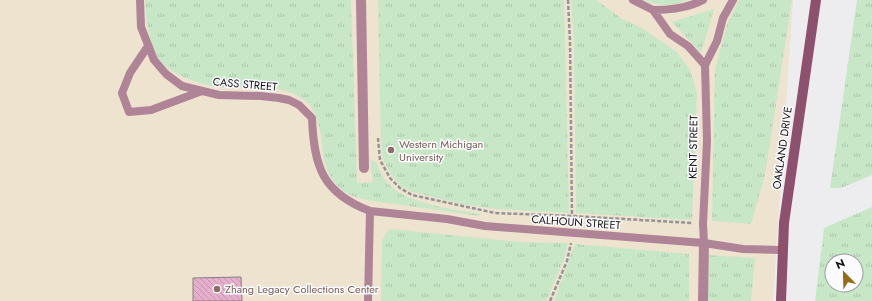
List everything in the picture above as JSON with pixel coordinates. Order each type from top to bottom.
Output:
[{"type":"main road","name":"OAKLAND DRIVE","points":[[781,301],[784,224],[816,0]]},
{"type":"street","points":[[361,0],[364,168]]},
{"type":"street","name":"KENT STREET","points":[[703,301],[704,243]]},
{"type":"lane","name":"CASS STREET","points":[[140,0],[141,27],[154,60],[166,74],[182,86],[219,95],[279,98],[289,100],[298,105],[312,118],[315,152],[322,175],[330,187],[348,202],[370,211]]},
{"type":"lane","points":[[633,0],[653,10],[666,10],[684,7],[703,0]]},
{"type":"lane","name":"KENT STREET","points":[[704,243],[703,224],[707,141],[705,65],[717,41],[723,18],[733,0]]},
{"type":"lane","points":[[653,10],[670,34],[688,46],[705,65]]},
{"type":"lane","points":[[148,46],[130,73],[122,93],[128,112],[151,110],[202,91]]},
{"type":"lane","points":[[368,301],[370,211]]},
{"type":"lane","name":"CALHOUN STREET","points":[[370,211],[447,219],[485,226],[704,243],[743,249],[782,250]]},
{"type":"path","points":[[568,0],[570,41],[572,216]]},
{"type":"path","points":[[377,132],[380,160],[390,178],[400,188],[412,195],[495,213],[703,224]]},
{"type":"path","points":[[550,301],[567,261],[571,243]]},
{"type":"shaded area","name":"Western Michigan University","points":[[0,0],[793,0],[773,301],[0,301]]},
{"type":"green space","points":[[145,0],[351,0],[357,183],[373,182],[370,160],[376,162],[386,181],[394,189],[404,195],[429,204],[480,214],[479,216],[372,201],[355,197],[345,192],[335,183],[328,172],[324,160],[319,124],[309,104],[296,95],[275,88],[217,87],[193,81],[168,68],[157,56],[151,43]]},
{"type":"green space","points":[[378,0],[564,0],[569,213],[496,209],[462,204],[413,192],[401,186],[392,176],[383,159],[381,145]]},
{"type":"green space","points":[[571,0],[596,0],[621,18],[640,27],[677,52],[690,70],[697,92],[692,220],[576,213],[574,41]]},
{"type":"green space","points":[[642,0],[688,0],[676,4],[665,5],[654,4]]},
{"type":"green space","points":[[739,0],[792,0],[765,175],[751,224],[712,221],[715,69],[728,22]]},
{"type":"green space","points":[[857,0],[872,0],[872,175],[841,188],[830,188]]},
{"type":"green space","points":[[714,9],[701,53],[672,22]]},
{"type":"green space","points":[[872,207],[872,301],[815,301],[824,228]]},
{"type":"green space","points":[[390,229],[521,242],[568,243],[564,259],[546,301],[381,301],[382,241]]},
{"type":"green space","points":[[575,244],[689,254],[689,301],[554,301]]},
{"type":"green space","points":[[709,255],[755,258],[751,301],[708,301]]},
{"type":"building","name":"Zhang Legacy Collections Center","points":[[241,277],[242,301],[193,301],[193,278]]},
{"type":"place","name":"Western Michigan University","points":[[391,150]]},
{"type":"place","name":"Zhang Legacy Collections Center","points":[[217,289]]}]
